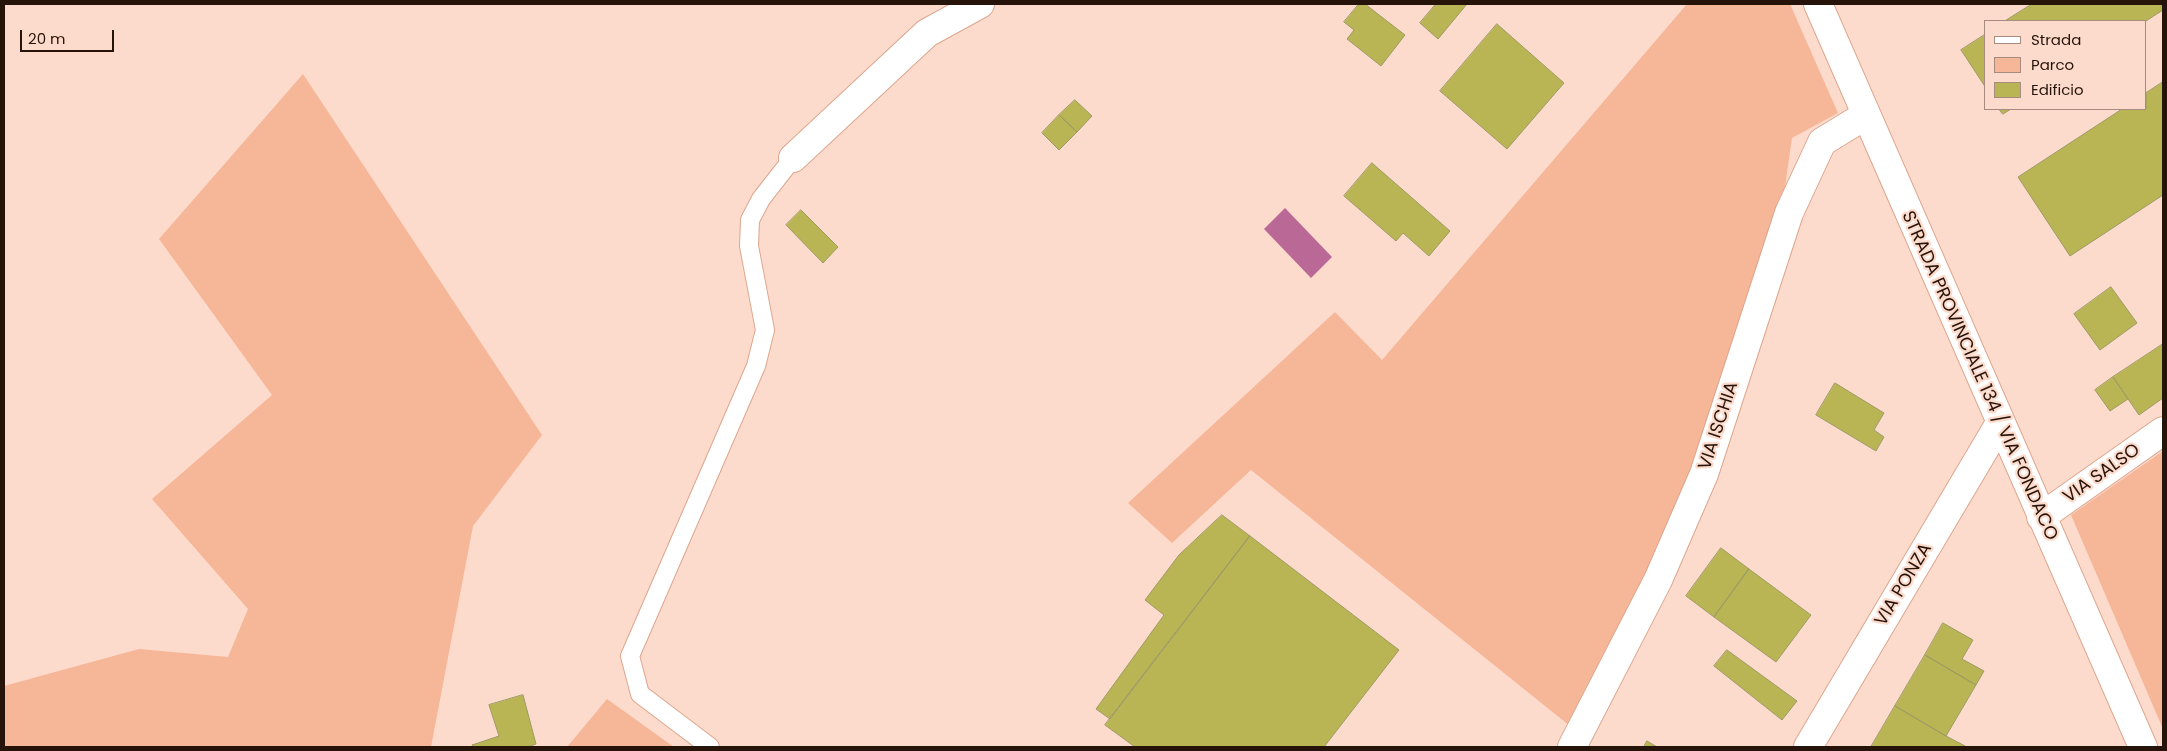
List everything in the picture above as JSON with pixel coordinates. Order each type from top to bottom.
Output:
[{"type":"street","points":[[793,158],[927,33],[980,4]]},
{"type":"street","name":"STRADA PROVINCIALE 134 / VIA FONDACO","points":[[1818,4],[2143,747]]},
{"type":"street","name":"VIA ISCHIA","points":[[1572,747],[1658,580],[1704,474],[1789,213],[1822,142],[1866,115]]},
{"type":"street","name":"VIA PONZA","points":[[1808,747],[2000,423]]},
{"type":"street","name":"VIA SALSO","points":[[2041,517],[2163,432]]},
{"type":"lane","points":[[710,747],[640,694],[630,656],[756,366],[765,330],[749,246],[750,220],[761,199],[793,158]]},
{"type":"green space","points":[[1687,4],[1790,4],[1838,113],[1792,138],[1781,214],[1682,497],[1646,581],[1570,726],[1251,470],[1172,543],[1128,503],[1335,312],[1382,360]]},
{"type":"green space","points":[[303,74],[542,435],[473,526],[431,747],[4,747],[4,686],[139,649],[228,657],[248,609],[152,499],[272,395],[159,239]]},
{"type":"green space","points":[[2163,451],[2163,729],[2071,515]]},
{"type":"green space","points":[[607,699],[674,747],[567,747]]},
{"type":"shaded area","points":[[1285,208],[1332,257],[1311,278],[1264,229]]},
{"type":"building","points":[[1359,4],[1365,4],[1405,35],[1381,66],[1347,39],[1354,30],[1344,22]]},
{"type":"building","points":[[1436,4],[1467,4],[1438,39],[1420,23]]},
{"type":"building","points":[[2032,4],[2163,4],[2163,10],[2147,20],[2007,20]]},
{"type":"building","points":[[1497,24],[1564,83],[1507,149],[1440,91]]},
{"type":"building","points":[[1984,35],[1984,85],[1961,50]]},
{"type":"building","points":[[2163,82],[2163,195],[2070,256],[2018,177],[2120,110],[2147,110],[2147,92]]},
{"type":"building","points":[[1075,100],[1092,116],[1077,132],[1059,115]]},
{"type":"building","points":[[2000,110],[2009,110],[2003,114]]},
{"type":"building","points":[[1059,115],[1077,132],[1059,150],[1042,133]]},
{"type":"building","points":[[1372,163],[1450,231],[1429,256],[1403,233],[1396,241],[1344,196]]},
{"type":"building","points":[[801,210],[838,247],[823,263],[786,225]]},
{"type":"building","points":[[2111,287],[2137,323],[2100,350],[2074,314]]},
{"type":"building","points":[[2163,344],[2163,398],[2139,415],[2113,377]]},
{"type":"building","points":[[2113,377],[2128,399],[2110,411],[2095,390]]},
{"type":"building","points":[[1835,383],[1884,413],[1874,430],[1884,437],[1876,451],[1816,415]]},
{"type":"building","points":[[1222,515],[1250,536],[1110,719],[1096,709],[1164,615],[1145,600],[1179,555]]},
{"type":"building","points":[[1250,536],[1399,650],[1324,747],[1135,747],[1105,725]]},
{"type":"building","points":[[1721,548],[1749,569],[1714,617],[1686,596]]},
{"type":"building","points":[[1749,569],[1811,615],[1776,662],[1714,617]]},
{"type":"building","points":[[1943,623],[1973,640],[1962,659],[1984,671],[1976,685],[1925,655]]},
{"type":"building","points":[[1727,650],[1797,701],[1782,720],[1714,666]]},
{"type":"building","points":[[1925,655],[1976,685],[1946,736],[1895,706]]},
{"type":"building","points":[[523,695],[536,744],[528,747],[473,747],[472,745],[499,736],[489,705]]},
{"type":"building","points":[[1895,706],[1946,736],[1967,747],[1871,747]]},
{"type":"building","points":[[1647,741],[1657,747],[1644,747]]}]
